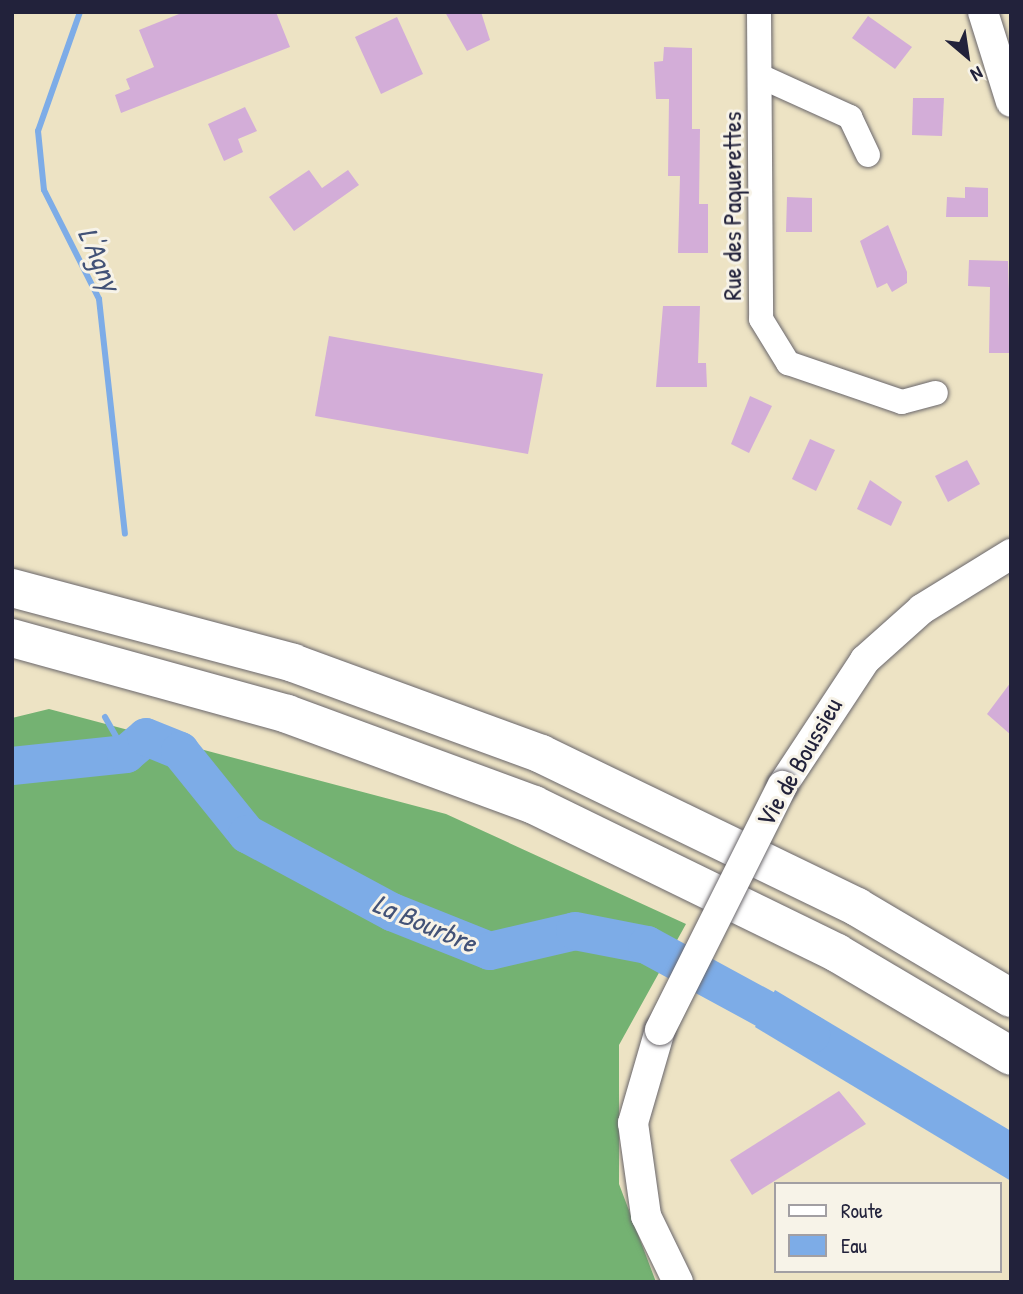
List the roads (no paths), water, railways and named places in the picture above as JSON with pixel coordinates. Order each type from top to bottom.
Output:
[{"type":"highway","points":[[12,588],[293,663],[541,754],[857,907],[1011,998]]},
{"type":"highway","points":[[12,638],[288,714],[534,805],[837,953],[1011,1056]]},
{"type":"street","name":"Rue des Paquerettes","points":[[759,12],[762,77],[761,319],[788,363],[902,402],[936,393]]},
{"type":"street","points":[[984,12],[1011,102]]},
{"type":"street","points":[[762,77],[849,117],[868,155]]},
{"type":"street","name":"Vie de Boussieu","points":[[678,1282],[646,1216],[633,1123],[660,1030],[782,786],[864,660],[922,609],[1011,554]]},
{"type":"water","points":[[775,990],[1011,1131],[1011,1181],[755,1027]]},
{"type":"waterway","name":"L'Agny","points":[[80,12],[38,131],[44,190],[99,299],[125,534]]},
{"type":"waterway","name":"L'Agny","points":[[105,717],[126,754]]},
{"type":"waterway","name":"La Bourbre","points":[[12,766],[126,754],[146,737],[180,751],[247,834],[392,912],[490,951],[575,931],[647,945],[811,1034]]}]
